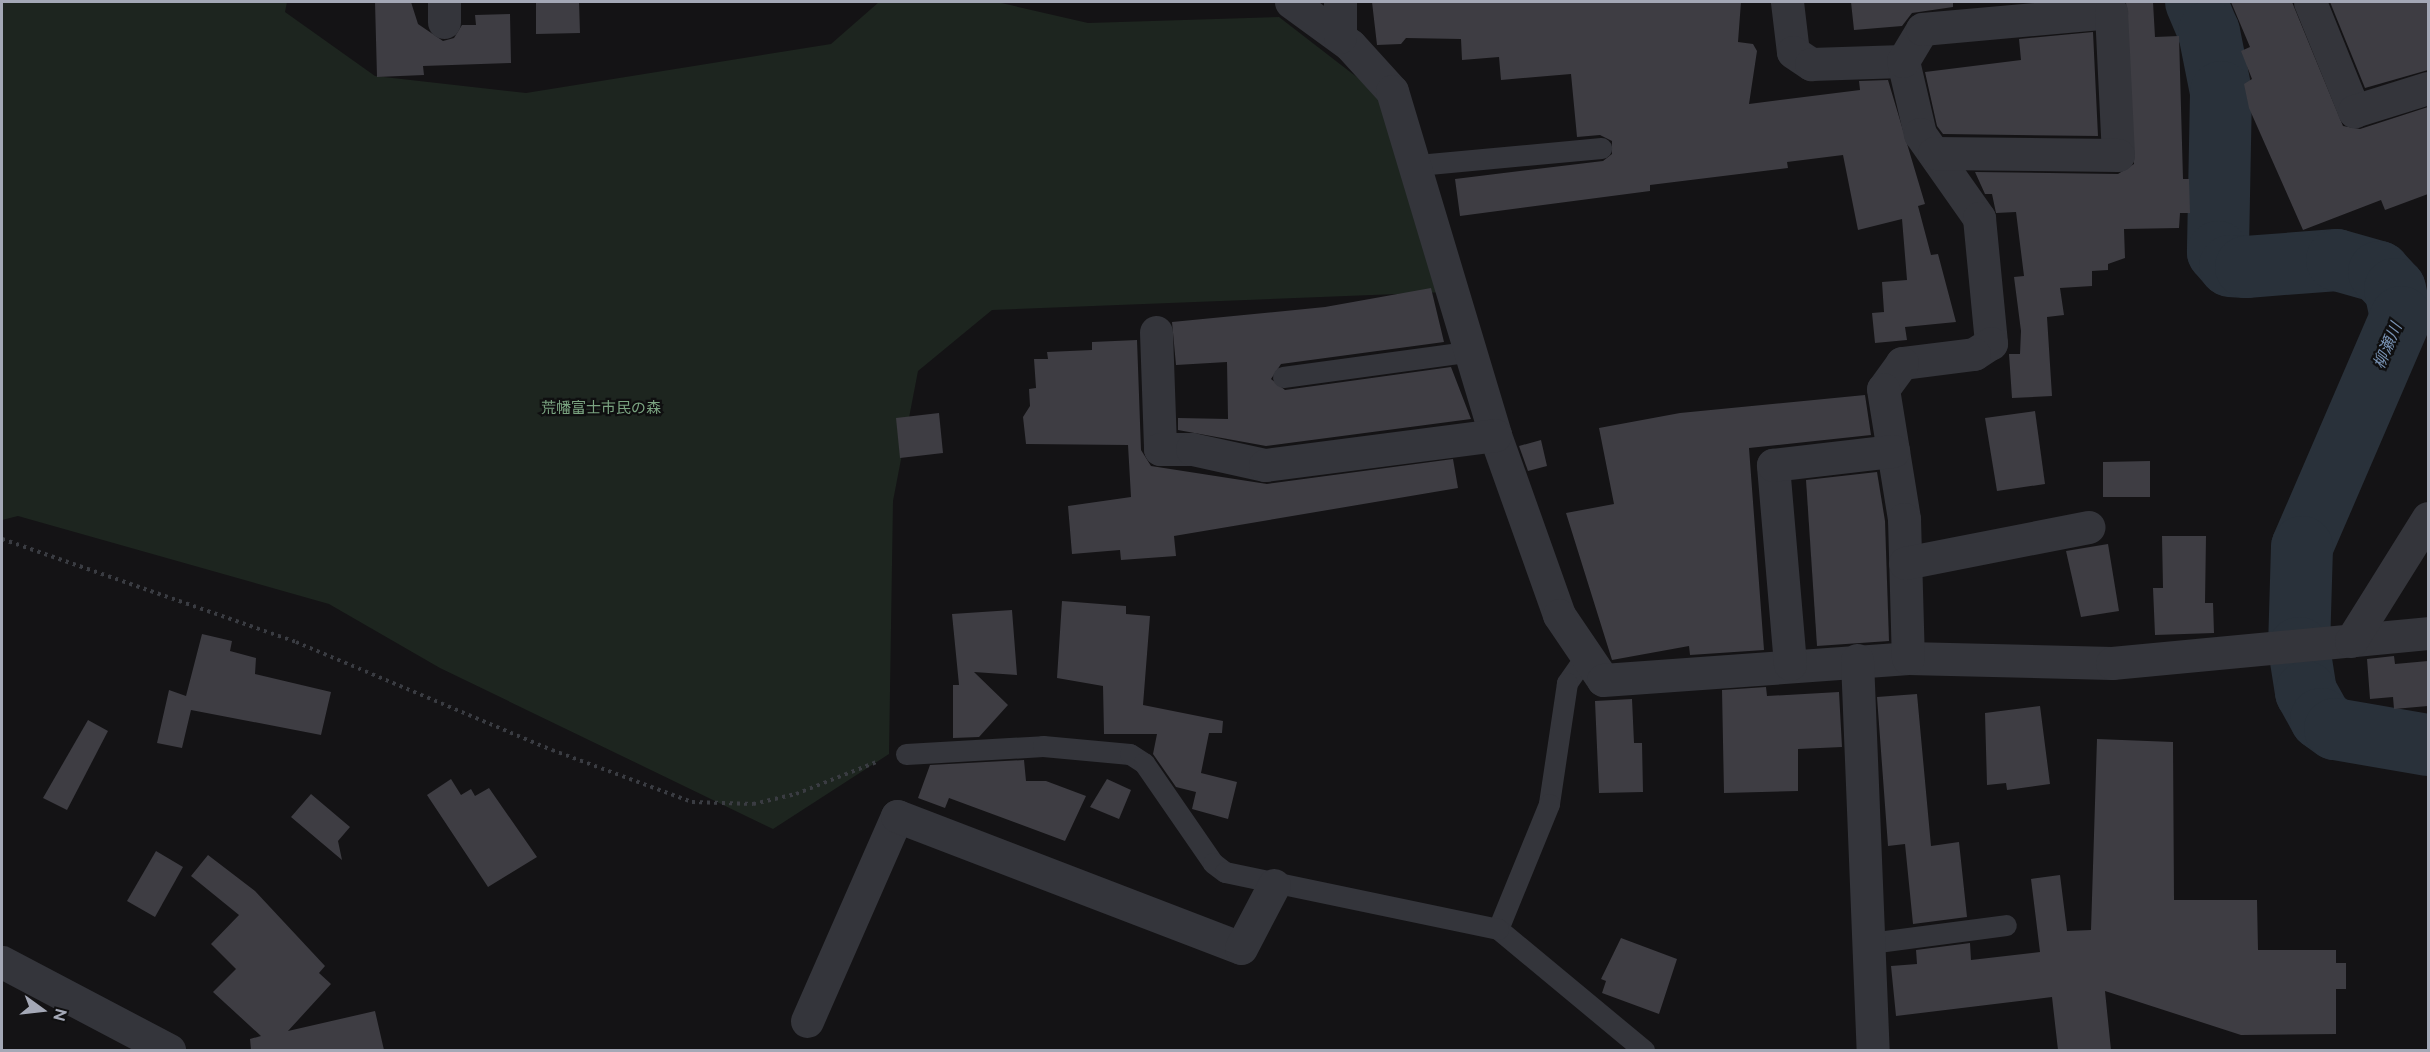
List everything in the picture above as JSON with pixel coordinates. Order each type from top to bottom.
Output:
[{"type":"street","points":[[1292,2],[1340,37],[1392,91],[1418,165],[1474,351],[1495,435],[1558,615],[1603,680],[1790,664],[1908,658],[2112,663],[2271,651],[2428,633]]},
{"type":"street","points":[[1340,2],[1340,37]]},
{"type":"street","points":[[1787,2],[1793,52],[1811,64],[1903,61]]},
{"type":"street","points":[[2310,2],[2354,111],[2428,88]]},
{"type":"street","points":[[1908,658],[1905,563],[1893,451],[1883,389],[1902,363],[1974,354],[1991,343],[1979,218],[1920,134],[1903,61],[1922,29],[2110,12],[2118,155],[1934,153]]},
{"type":"street","points":[[1156,332],[1160,449],[1192,449],[1265,465],[1495,435]]},
{"type":"street","points":[[1790,664],[1773,465],[1893,451]]},
{"type":"street","points":[[2351,641],[2428,518]]},
{"type":"street","points":[[1905,563],[2088,527]]},
{"type":"street","points":[[1857,660],[1873,1050]]},
{"type":"street","points":[[807,1021],[897,816],[1240,948],[1274,885]]},
{"type":"street","points":[[2,962],[169,1050]]},
{"type":"lane","points":[[1418,165],[1600,148]]},
{"type":"lane","points":[[1283,377],[1474,351]]},
{"type":"lane","points":[[1498,929],[1549,804],[1567,683],[1585,657]]},
{"type":"lane","points":[[906,754],[1043,746],[1130,754],[1144,763],[1213,863],[1225,872],[1274,885],[1498,929],[1644,1050]]},
{"type":"lane","points":[[1870,943],[2006,925]]},
{"type":"path","points":[[2,539],[296,642],[552,750],[692,802],[753,804],[785,797],[845,771],[906,754]]},
{"type":"green space","name":"荒幡富士市民の森","points":[[2,2],[287,2],[285,12],[375,76],[526,93],[831,44],[879,2],[997,2],[1088,23],[1279,17],[1380,95],[1448,292],[992,310],[918,371],[893,501],[889,754],[773,829],[440,668],[329,604],[18,516],[2,520]]},
{"type":"building","points":[[375,2],[411,2],[418,24],[443,41],[454,38],[462,25],[476,25],[475,15],[510,14],[511,63],[423,66],[424,75],[377,77]]},
{"type":"building","points":[[536,2],[579,2],[580,33],[536,34]]},
{"type":"building","points":[[1372,2],[1741,2],[1738,42],[1753,44],[1757,51],[1749,104],[1860,90],[1859,81],[1888,80],[1925,204],[1918,206],[1931,255],[1938,254],[1956,322],[1905,327],[1907,340],[1875,343],[1872,313],[1884,312],[1882,282],[1907,280],[1902,219],[1858,230],[1843,155],[1787,162],[1788,168],[1650,185],[1650,191],[1460,216],[1455,179],[1603,161],[1612,154],[1612,141],[1600,135],[1577,137],[1571,74],[1501,80],[1499,57],[1462,60],[1461,39],[1406,38],[1401,44],[1377,45]]},
{"type":"building","points":[[1851,2],[1953,2],[1953,7],[1912,13],[1902,26],[1854,30]]},
{"type":"building","points":[[2126,2],[2153,2],[2155,37],[2179,36],[2183,179],[2189,179],[2190,213],[2180,213],[2179,228],[2124,229],[2125,258],[2108,264],[2108,270],[2092,271],[2092,286],[2060,288],[2064,315],[2047,317],[2052,396],[2012,398],[2009,354],[2020,354],[2021,331],[2014,277],[2024,276],[2016,212],[1996,213],[1992,194],[1985,194],[1975,172],[2118,174],[2134,164]]},
{"type":"building","points":[[2231,2],[2292,2],[2343,126],[2360,129],[2428,107],[2428,194],[2385,210],[2381,200],[2303,230],[2249,108],[2244,84],[2252,79],[2241,51],[2250,47]]},
{"type":"building","points":[[2330,2],[2428,2],[2428,70],[2365,88]]},
{"type":"building","points":[[2093,32],[2098,136],[1943,134],[1937,126],[1925,72],[2021,60],[2019,39]]},
{"type":"building","points":[[1431,288],[1444,342],[1281,364],[1271,379],[1285,390],[1451,367],[1471,419],[1266,446],[1178,430],[1178,418],[1228,419],[1227,362],[1176,365],[1172,322],[1325,307]]},
{"type":"building","points":[[1137,340],[1141,450],[1151,466],[1267,484],[1453,459],[1458,488],[1174,536],[1176,556],[1121,560],[1120,550],[1072,554],[1068,506],[1131,497],[1128,445],[1026,444],[1023,417],[1030,406],[1029,389],[1036,388],[1034,359],[1048,359],[1047,352],[1092,350],[1092,342]]},
{"type":"building","points":[[1865,395],[1871,435],[1749,448],[1764,650],[1690,655],[1689,646],[1612,660],[1566,513],[1614,504],[1599,428],[1680,413]]},
{"type":"building","points":[[2035,411],[2045,484],[1997,491],[1985,418]]},
{"type":"building","points":[[939,413],[943,453],[900,458],[896,418]]},
{"type":"building","points":[[1541,440],[1547,466],[1528,471],[1519,446]]},
{"type":"building","points":[[2150,461],[2150,497],[2103,497],[2103,462]]},
{"type":"building","points":[[1877,472],[1885,521],[1889,641],[1817,646],[1806,480]]},
{"type":"building","points":[[2162,536],[2206,536],[2205,603],[2213,603],[2214,633],[2155,635],[2153,588],[2163,588]]},
{"type":"building","points":[[2108,544],[2119,611],[2081,617],[2066,551]]},
{"type":"building","points":[[1062,601],[1126,606],[1126,614],[1150,616],[1143,705],[1223,721],[1222,733],[1209,733],[1201,773],[1237,782],[1228,819],[1192,809],[1196,792],[1176,787],[1153,754],[1157,734],[1104,734],[1103,686],[1057,678]]},
{"type":"building","points":[[1012,610],[1017,675],[974,672],[1008,705],[979,737],[953,738],[953,685],[959,685],[952,614]]},
{"type":"building","points":[[202,634],[232,641],[230,651],[256,658],[255,674],[331,692],[321,735],[191,710],[182,748],[157,743],[169,690],[186,696]]},
{"type":"building","points":[[2394,656],[2395,664],[2428,661],[2428,706],[2394,709],[2393,697],[2370,699],[2367,659]]},
{"type":"building","points":[[1766,687],[1767,696],[1839,692],[1842,747],[1798,749],[1798,791],[1724,793],[1722,690]]},
{"type":"building","points":[[1917,694],[1931,846],[1959,842],[1967,917],[1913,924],[1905,844],[1888,846],[1877,697]]},
{"type":"building","points":[[1632,699],[1634,743],[1642,743],[1643,792],[1599,793],[1595,701]]},
{"type":"building","points":[[2040,706],[2050,784],[2007,790],[2006,783],[1987,785],[1985,713]]},
{"type":"building","points":[[88,720],[108,731],[67,810],[43,798]]},
{"type":"building","points":[[2097,739],[2173,742],[2174,900],[2257,900],[2258,950],[2336,950],[2336,963],[2346,963],[2346,989],[2336,989],[2336,1034],[2241,1035],[2105,991],[2111,1050],[2058,1050],[2052,997],[1896,1016],[1891,966],[1917,964],[1916,950],[1970,943],[1971,960],[2040,952],[2031,879],[2060,875],[2067,931],[2091,930]]},
{"type":"building","points":[[1024,760],[1026,781],[1046,781],[1086,796],[1065,841],[949,798],[945,808],[918,798],[930,765]]},
{"type":"building","points":[[451,779],[461,795],[471,789],[475,796],[489,788],[537,857],[488,887],[427,795]]},
{"type":"building","points":[[1107,779],[1131,790],[1119,819],[1090,807]]},
{"type":"building","points":[[311,794],[350,827],[338,841],[342,860],[291,817]]},
{"type":"building","points":[[156,851],[183,867],[155,917],[127,901]]},
{"type":"building","points":[[208,855],[255,891],[325,966],[319,973],[331,984],[288,1031],[375,1011],[384,1050],[251,1050],[250,1039],[261,1036],[213,992],[236,969],[211,944],[239,915],[191,876]]},
{"type":"building","points":[[1621,938],[1677,959],[1659,1014],[1602,993],[1606,981],[1601,979]]},
{"type":"waterway","name":"柳瀬川","points":[[2196,2],[2209,32],[2221,92],[2218,252],[2230,266],[2246,267],[2337,260],[2379,272],[2395,289],[2401,317],[2302,547],[2299,648],[2306,692],[2321,719],[2335,729],[2428,745]]}]
